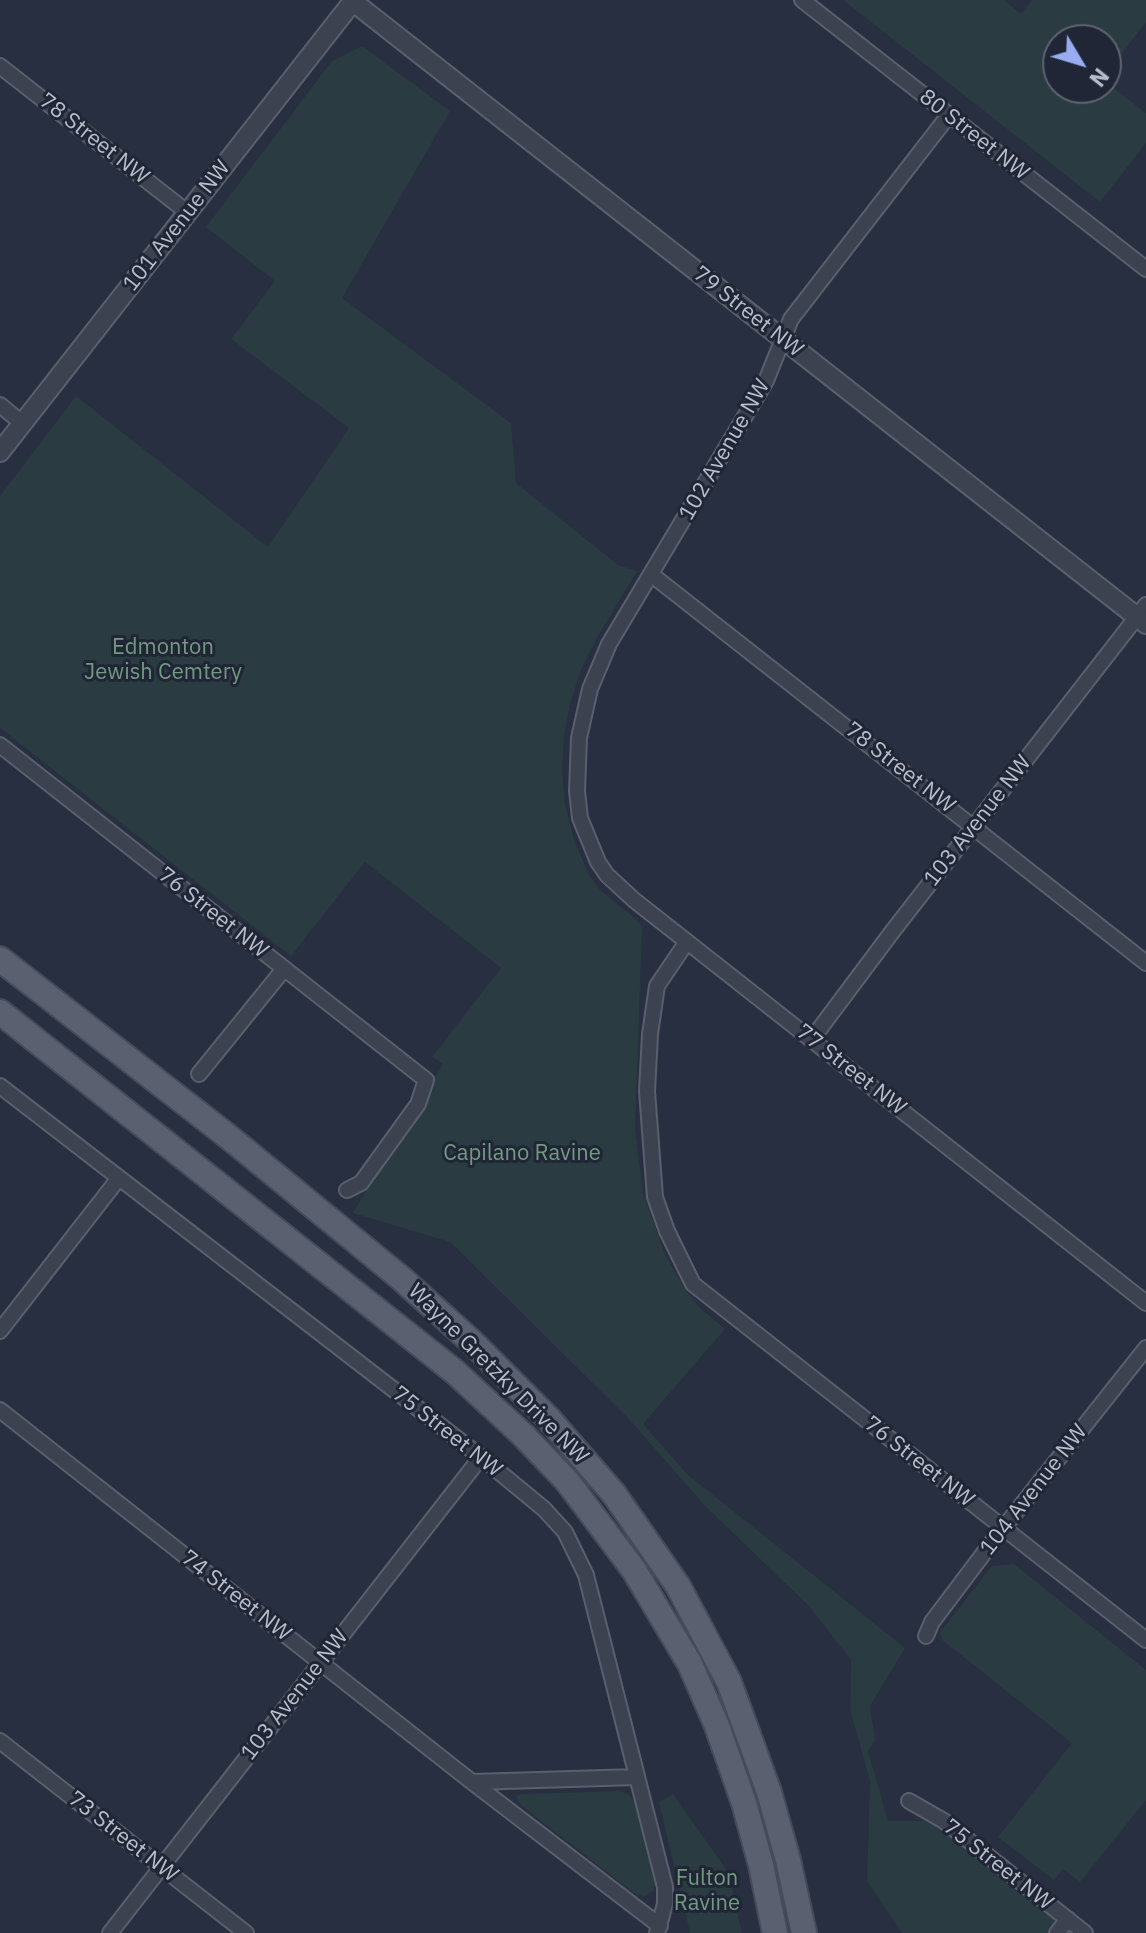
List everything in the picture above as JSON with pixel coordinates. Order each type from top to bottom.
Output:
[{"type":"main road","name":"Wayne Gretzky Drive NW","points":[[0,959],[241,1146],[402,1279],[537,1407],[606,1483],[678,1586],[729,1682],[757,1752],[779,1824],[804,1933]]},
{"type":"main road","name":"Wayne Gretzky Drive NW","points":[[0,1012],[455,1372],[567,1481],[642,1581],[695,1674],[744,1803],[775,1933]]},
{"type":"street","name":"80 Street NW","points":[[802,0],[1146,269]]},
{"type":"street","name":"101 Avenue NW","points":[[0,452],[353,1]]},
{"type":"street","name":"79 Street NW","points":[[353,1],[782,338],[1143,615]]},
{"type":"street","name":"78 Street NW","points":[[0,66],[187,212]]},
{"type":"street","name":"102 Avenue NW","points":[[580,818],[576,764],[579,738],[590,689],[609,644],[766,381],[791,319],[949,115]]},
{"type":"street","points":[[0,405],[22,423]]},
{"type":"street","name":"78 Street NW","points":[[652,575],[1146,963]]},
{"type":"street","name":"103 Avenue NW","points":[[812,1039],[974,826],[1143,615]]},
{"type":"street","name":"76 Street NW","points":[[0,745],[426,1080],[418,1104],[361,1183],[347,1190]]},
{"type":"street","name":"77 Street NW","points":[[580,818],[590,848],[607,875],[686,943],[1146,1303]]},
{"type":"street","name":"76 Street NW","points":[[686,943],[657,986],[650,1034],[647,1091],[655,1197],[667,1231],[693,1284],[1146,1640]]},
{"type":"street","points":[[199,1074],[284,969]]},
{"type":"street","name":"75 Street NW","points":[[0,1086],[481,1457],[555,1520],[581,1560],[665,1887],[665,1904],[658,1929]]},
{"type":"street","points":[[0,1331],[119,1178]]},
{"type":"street","name":"104 Avenue NW","points":[[926,1636],[932,1622],[1003,1528],[1146,1348]]},
{"type":"street","name":"74 Street NW","points":[[0,1410],[658,1929]]},
{"type":"street","name":"103 Avenue NW","points":[[110,1933],[481,1457]]},
{"type":"street","name":"73 Street NW","points":[[0,1741],[246,1933]]},
{"type":"street","points":[[472,1782],[637,1777]]},
{"type":"street","name":"75 Street NW","points":[[909,1801],[944,1821],[1085,1933]]},
{"type":"street","points":[[1057,1933],[1068,1919]]},
{"type":"green space","points":[[843,0],[1004,0],[1021,14],[1032,0],[1146,0],[1146,22],[1122,53],[1122,24],[1042,24],[1042,104],[1122,104],[1122,94],[1146,113],[1146,143],[1100,202]]},
{"type":"green space","name":"Capilano Ravine","points":[[362,46],[450,111],[342,298],[511,423],[516,483],[618,565],[637,571],[594,643],[570,704],[562,769],[565,804],[574,840],[589,875],[601,891],[642,927],[635,1129],[643,1193],[665,1254],[684,1288],[699,1307],[725,1329],[643,1424],[688,1475],[905,1648],[870,1706],[875,1741],[868,1751],[888,1821],[944,1821],[1068,1919],[1057,1933],[902,1933],[867,1881],[870,1781],[850,1709],[851,1660],[808,1605],[706,1507],[627,1417],[450,1242],[353,1213],[443,1064],[432,1057],[501,968],[365,862],[291,956],[0,728],[0,496],[76,396],[268,547],[349,428],[231,339],[275,281],[206,227],[332,61]]},
{"type":"green space","points":[[1014,1564],[1146,1670],[1146,1800],[1080,1882],[1063,1869],[1054,1880],[998,1837],[1072,1743],[942,1640],[940,1632],[992,1566]]},
{"type":"green space","points":[[620,1791],[636,1803],[656,1883],[653,1891],[645,1896],[635,1894],[521,1805],[516,1797],[521,1794]]},
{"type":"green space","name":"Fulton Ravine","points":[[673,1794],[728,1872],[742,1933],[690,1933],[659,1802]]},
{"type":"park label","name":"Edmonton Jewish Cemtery","points":[[163,660]]}]
